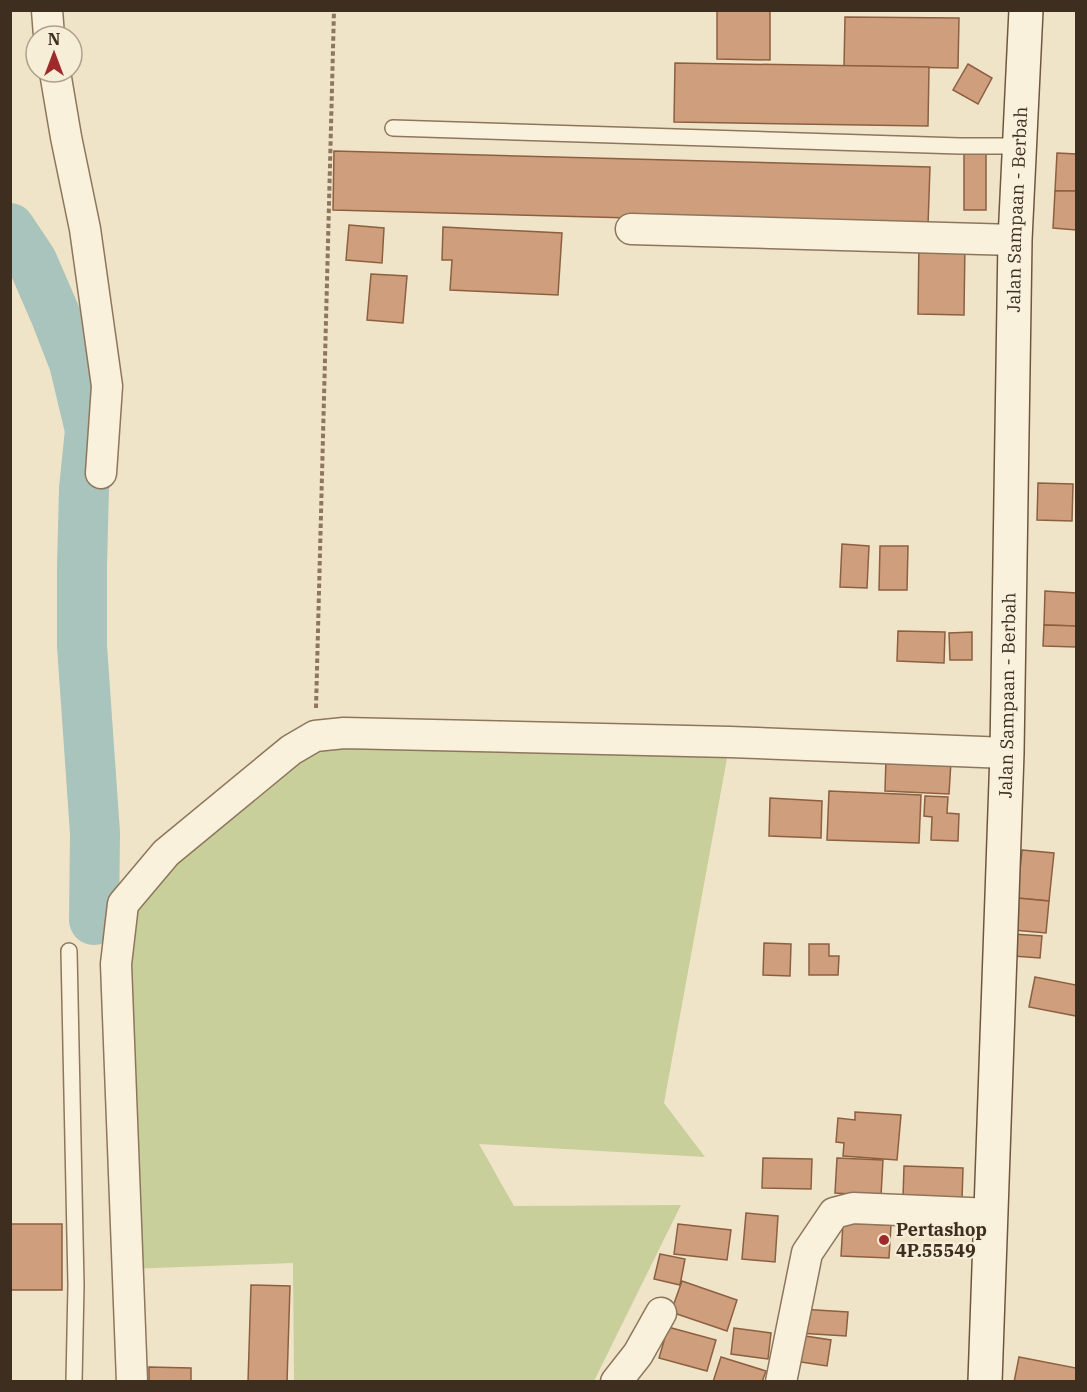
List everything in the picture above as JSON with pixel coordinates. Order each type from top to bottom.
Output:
[{"type":"main road","name":"Jalan Sampaan - Berbah","points":[[985,1382],[1007,753],[1015,240],[1026,10]]},
{"type":"street","points":[[57,84],[85,229],[107,386],[101,473]]},
{"type":"street","points":[[631,229],[1015,240]]},
{"type":"street","points":[[132,1382],[116,964],[123,904],[166,853],[291,750],[315,736],[344,733],[671,741],[1007,753]]},
{"type":"street","points":[[781,1382],[807,1253],[834,1213],[853,1208],[992,1214]]},
{"type":"street","points":[[616,1382],[639,1354],[660,1314]]},
{"type":"lane","points":[[393,128],[949,146],[1021,146]]},
{"type":"lane","points":[[69,951],[76,1285],[74,1382]]},
{"type":"path","points":[[315,736],[334,10]]},
{"type":"green space","points":[[315,736],[730,742],[664,1103],[705,1157],[479,1144],[514,1206],[681,1205],[594,1381],[294,1381],[293,1263],[128,1269],[123,904]]},
{"type":"building","points":[[717,10],[770,10],[770,60],[717,59]]},
{"type":"building","points":[[845,17],[959,18],[958,68],[844,66]]},
{"type":"building","points":[[675,63],[929,67],[928,126],[674,122]]},
{"type":"building","points":[[968,64],[992,78],[978,104],[953,90]]},
{"type":"building","points":[[334,151],[930,167],[928,226],[333,210]]},
{"type":"building","points":[[964,153],[986,153],[986,210],[964,210]]},
{"type":"building","points":[[1057,153],[1076,154],[1076,191],[1055,191]]},
{"type":"building","points":[[1055,191],[1076,191],[1076,230],[1053,228]]},
{"type":"building","points":[[349,225],[384,228],[382,263],[346,260]]},
{"type":"building","points":[[443,227],[562,233],[558,295],[450,290],[452,260],[442,260]]},
{"type":"building","points":[[919,240],[965,241],[964,315],[918,314]]},
{"type":"building","points":[[371,274],[407,276],[403,323],[367,320]]},
{"type":"building","points":[[1038,483],[1073,484],[1072,521],[1037,520]]},
{"type":"building","points":[[842,544],[869,546],[867,588],[840,587]]},
{"type":"building","points":[[880,546],[908,546],[907,590],[879,590]]},
{"type":"building","points":[[1045,591],[1076,593],[1076,626],[1044,625]]},
{"type":"building","points":[[1044,625],[1076,626],[1076,647],[1043,646]]},
{"type":"building","points":[[898,631],[945,632],[944,663],[897,661]]},
{"type":"building","points":[[972,632],[972,660],[950,660],[949,633]]},
{"type":"building","points":[[886,758],[951,761],[949,794],[885,791]]},
{"type":"building","points":[[829,791],[921,795],[919,843],[827,840]]},
{"type":"building","points":[[925,796],[948,797],[947,813],[959,814],[958,841],[931,840],[932,817],[924,816]]},
{"type":"building","points":[[770,798],[822,801],[821,838],[769,836]]},
{"type":"building","points":[[1022,850],[1054,853],[1049,901],[1017,898]]},
{"type":"building","points":[[1017,898],[1049,901],[1046,933],[1014,930]]},
{"type":"building","points":[[1013,934],[1042,936],[1040,958],[1011,956]]},
{"type":"building","points":[[764,943],[791,944],[790,976],[763,975]]},
{"type":"building","points":[[809,944],[829,944],[829,956],[839,956],[838,975],[809,975]]},
{"type":"building","points":[[1035,977],[1076,985],[1076,1016],[1029,1007]]},
{"type":"building","points":[[855,1112],[901,1115],[897,1160],[843,1156],[844,1143],[836,1142],[838,1118],[855,1120]]},
{"type":"building","points":[[763,1158],[812,1159],[811,1189],[762,1188]]},
{"type":"building","points":[[837,1158],[883,1160],[881,1196],[835,1193]]},
{"type":"building","points":[[904,1166],[963,1168],[962,1200],[903,1198]]},
{"type":"building","points":[[746,1213],[778,1216],[775,1262],[742,1259]]},
{"type":"building","points":[[843,1223],[891,1225],[889,1258],[841,1256]]},
{"type":"building","points":[[10,1224],[62,1224],[62,1290],[10,1290]]},
{"type":"building","points":[[678,1224],[731,1230],[727,1260],[674,1254]]},
{"type":"building","points":[[660,1254],[685,1259],[680,1285],[654,1279]]},
{"type":"building","points":[[682,1281],[737,1300],[727,1331],[671,1312]]},
{"type":"building","points":[[251,1285],[290,1286],[287,1382],[248,1382]]},
{"type":"building","points":[[800,1309],[848,1312],[846,1336],[798,1333]]},
{"type":"building","points":[[668,1327],[716,1340],[707,1371],[659,1358]]},
{"type":"building","points":[[734,1328],[771,1333],[768,1359],[731,1354]]},
{"type":"building","points":[[792,1334],[831,1340],[827,1366],[788,1360]]},
{"type":"building","points":[[721,1357],[766,1371],[762,1382],[713,1382]]},
{"type":"building","points":[[1019,1357],[1076,1368],[1076,1382],[1014,1382]]},
{"type":"building","points":[[149,1367],[191,1368],[191,1382],[149,1382]]},
{"type":"waterway","points":[[10,228],[32,261],[55,314],[74,363],[90,430],[84,489],[82,646],[95,833],[94,920]]},
{"type":"place","name":"Pertashop 4P.55549","points":[[884,1240]]}]
